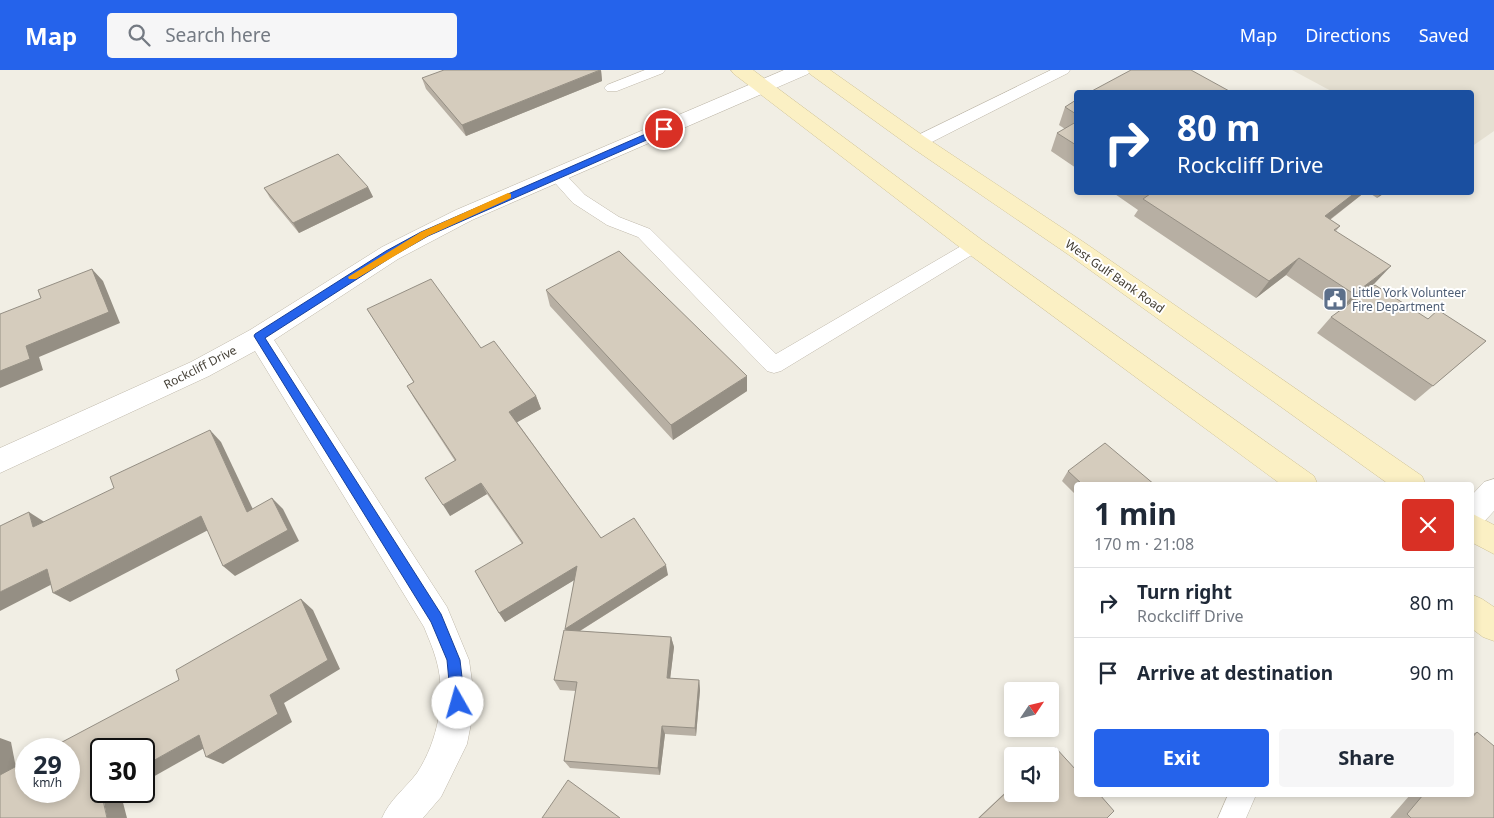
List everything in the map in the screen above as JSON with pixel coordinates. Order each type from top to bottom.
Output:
[{"type":"main road","points":[[741,70],[974,246],[1300,482]]},
{"type":"main road","name":"West Gulf Bank Road","points":[[817,70],[918,142],[1077,249],[1408,482]]},
{"type":"main road","points":[[1474,528],[1494,541]]},
{"type":"main road","points":[[1474,611],[1494,626]]},
{"type":"street","name":"Rockcliff Drive","points":[[0,461],[200,369],[259,336],[390,253],[424,234],[801,70]]},
{"type":"street","points":[[259,336],[436,618],[453,660],[458,703],[450,744],[429,785],[400,818]]},
{"type":"street","points":[[1474,513],[1494,490]]},
{"type":"lane","points":[[612,88],[658,70]]},
{"type":"lane","points":[[918,142],[1063,70]]},
{"type":"lane","points":[[556,175],[579,199],[613,221],[644,232],[774,365],[974,246]]},
{"type":"lane","points":[[1232,818],[1241,797]]},
{"type":"shaded area","points":[[1292,70],[1494,70],[1494,131],[1474,145],[1474,90],[1329,90]]},
{"type":"building","points":[[444,70],[600,70],[462,125],[422,78]]},
{"type":"building","points":[[1131,70],[1191,70],[1227,90],[1094,90]]},
{"type":"building","points":[[1074,101],[1074,113],[1065,107]]},
{"type":"building","points":[[1074,123],[1074,144],[1057,133]]},
{"type":"building","points":[[338,154],[368,187],[293,223],[264,188]]},
{"type":"building","points":[[1149,195],[1352,195],[1325,216],[1340,226],[1334,230],[1391,266],[1354,294],[1299,258],[1269,281],[1143,199]]},
{"type":"building","points":[[619,251],[747,376],[671,425],[546,290]]},
{"type":"building","points":[[92,269],[109,312],[26,346],[30,359],[0,371],[0,314],[41,298],[38,290]]},
{"type":"building","points":[[431,279],[481,348],[494,341],[536,396],[509,412],[601,538],[634,518],[666,565],[565,629],[577,566],[499,613],[475,571],[523,543],[481,483],[443,505],[425,478],[456,460],[407,386],[414,382],[367,309]]},
{"type":"building","points":[[1375,285],[1428,319],[1438,310],[1486,341],[1433,386],[1331,317]]},
{"type":"building","points":[[210,430],[247,512],[272,498],[288,530],[223,566],[201,516],[53,593],[47,569],[0,592],[0,526],[29,512],[33,527],[114,488],[110,477]]},
{"type":"building","points":[[1105,443],[1151,482],[1080,482],[1068,471]]},
{"type":"building","points":[[301,599],[328,660],[270,695],[278,714],[206,757],[199,735],[155,760],[155,738],[90,738],[90,803],[104,803],[107,818],[0,818],[0,775],[15,767],[15,803],[80,803],[80,738],[70,738],[179,680],[176,670]]},
{"type":"building","points":[[564,630],[671,637],[667,678],[699,680],[695,728],[662,726],[658,768],[564,761],[577,682],[554,680]]},
{"type":"building","points":[[1477,732],[1494,746],[1494,818],[1411,818],[1407,814],[1421,797],[1474,797],[1474,736]]},
{"type":"building","points":[[1059,751],[1074,768],[1074,797],[1102,797],[1114,811],[1107,818],[979,818],[1004,795],[1004,802],[1059,802]]},
{"type":"building","points":[[568,780],[620,818],[542,818]]},
{"type":"slow traffic","points":[[353,277],[424,234],[508,196]]},
{"type":"place","name":"Little York Volunteer Fire Department","points":[[1335,299]]},
{"type":"route","points":[[458,703],[453,660],[436,618],[259,336],[390,253],[424,234],[664,129]]}]
